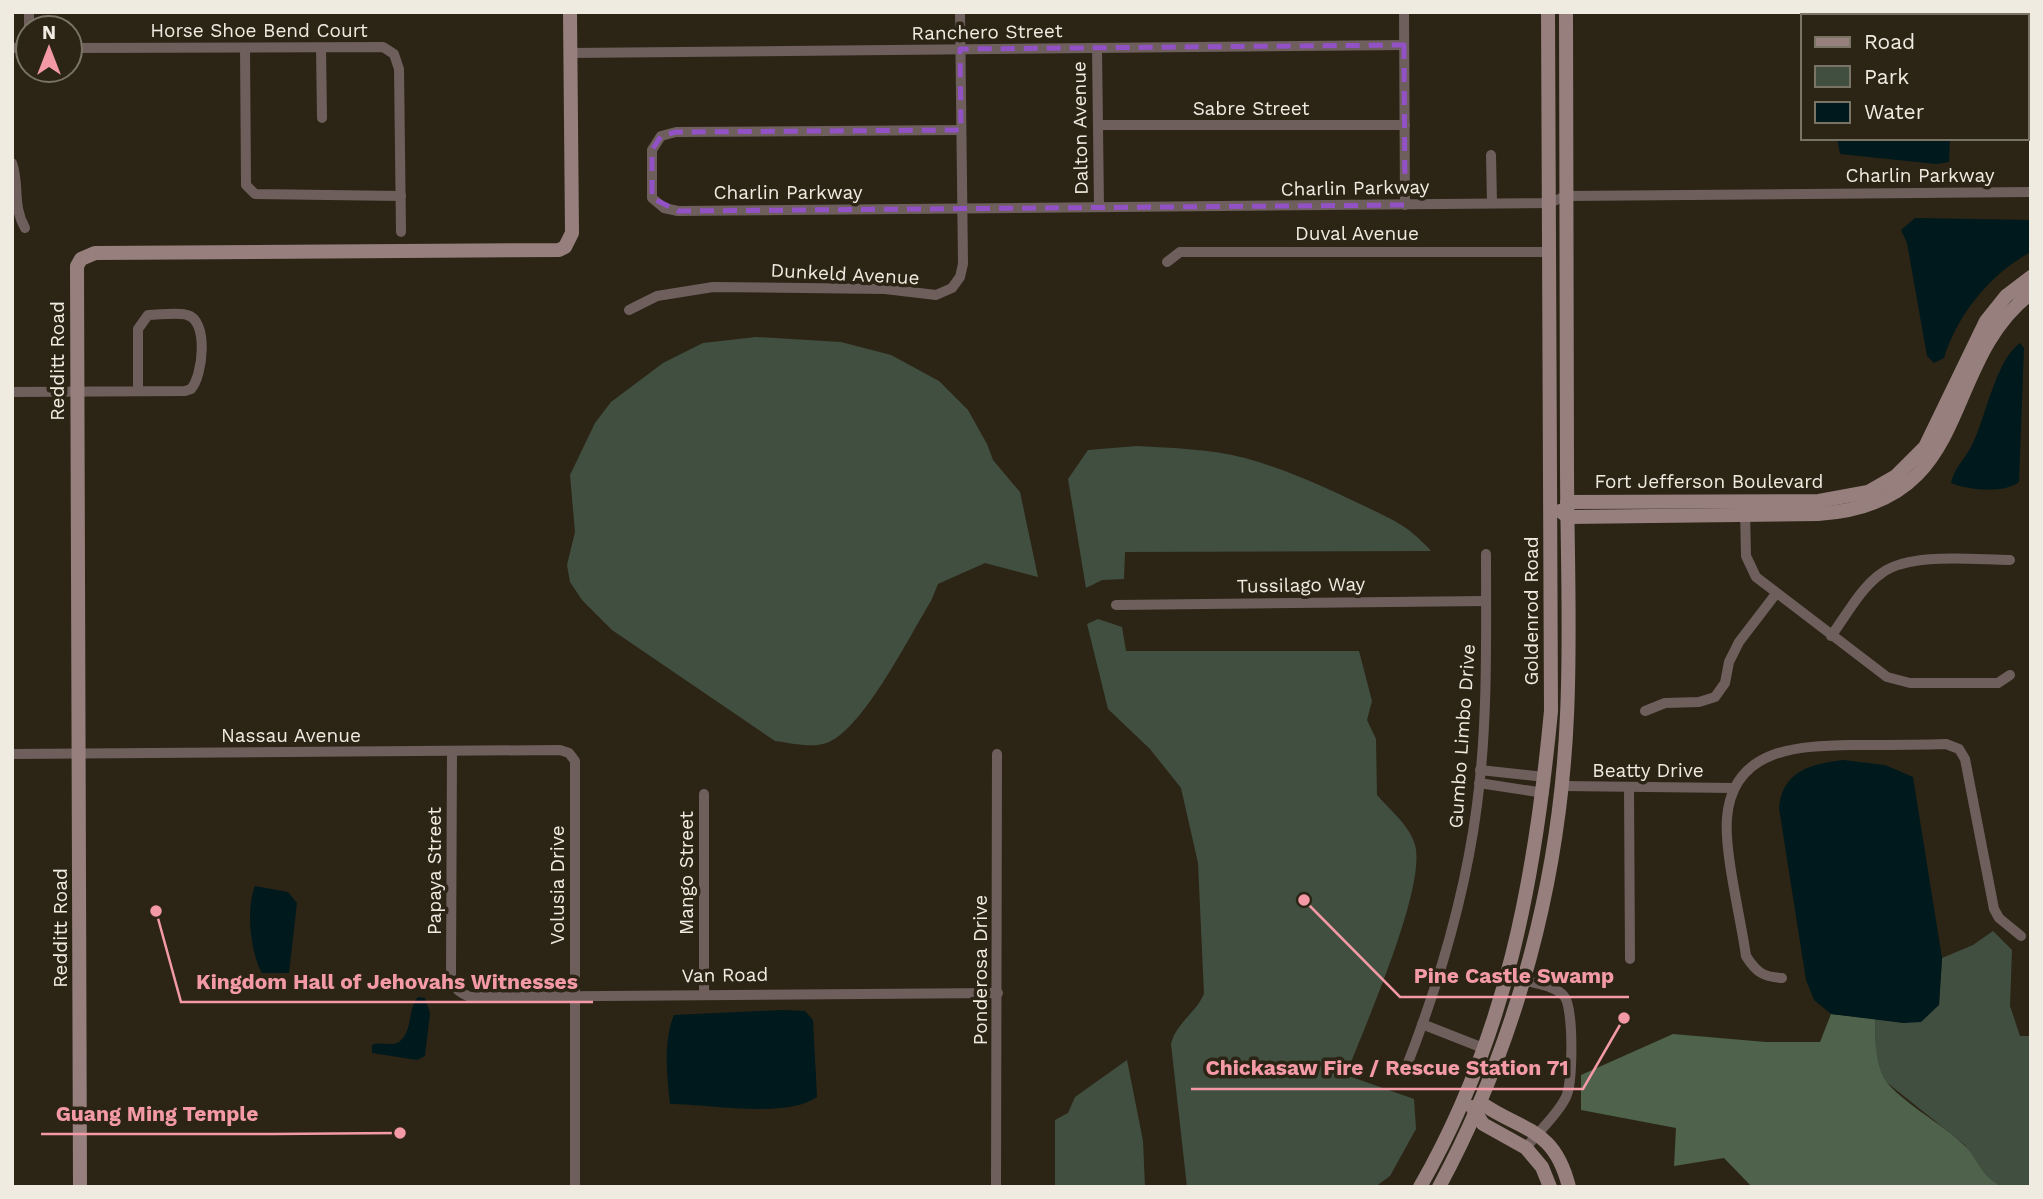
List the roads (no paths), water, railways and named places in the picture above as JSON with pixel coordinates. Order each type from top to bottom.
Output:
[{"type":"street","name":"Redditt Road","points":[[80,1187],[76,273],[81,259],[87,255],[552,252],[565,247],[572,233],[570,12]]},
{"type":"street","name":"Dunkeld Avenue","points":[[629,310],[657,296],[712,287],[885,289],[936,295],[952,288],[960,278],[963,264],[960,12]]},
{"type":"street","points":[[1404,12],[1405,205]]},
{"type":"street","name":"Goldenrod Road","points":[[1421,1185],[1483,1048],[1525,912],[1544,793],[1551,711],[1549,12]]},
{"type":"street","name":"Goldenrod Road","points":[[1439,1187],[1479,1108],[1524,980],[1542,913],[1562,786],[1568,664],[1566,12]]},
{"type":"street","name":"Ranchero Street","points":[[570,53],[1404,45]]},
{"type":"street","name":"Horse Shoe Bend Court","points":[[84,48],[383,47],[394,54],[399,69],[401,232]]},
{"type":"street","points":[[245,48],[246,185],[254,194],[401,196]]},
{"type":"street","points":[[321,48],[322,118]]},
{"type":"street","name":"Dalton Avenue","points":[[1097,48],[1099,207]]},
{"type":"street","name":"Sabre Street","points":[[1098,125],[1405,125]]},
{"type":"street","name":"Charlin Parkway","points":[[961,130],[676,132],[661,136],[652,150],[652,198],[663,208],[678,211],[1549,203],[1566,196],[2031,192]]},
{"type":"street","points":[[1491,155],[1492,203]]},
{"type":"street","points":[[12,163],[16,174],[16,213],[25,228]]},
{"type":"street","name":"Duval Avenue","points":[[1167,262],[1180,252],[1550,252]]},
{"type":"street","name":"Fort Jefferson Boulevard","points":[[1745,508],[1839,500],[1868,492],[1896,476],[1925,447],[1986,321],[2006,296],[2031,277]]},
{"type":"street","name":"Fort Jefferson Boulevard","points":[[1567,509],[1745,508],[1839,513],[1872,503],[1906,485],[1920,473],[1942,445],[1993,334],[2031,293]]},
{"type":"street","points":[[12,392],[185,391],[198,381],[200,327],[196,319],[187,314],[148,315],[141,322],[138,329],[138,391]]},
{"type":"street","points":[[1550,473],[1556,504],[1567,509]]},
{"type":"street","points":[[1745,508],[1744,543],[1750,567],[1774,594],[1877,671],[1898,682],[1998,683],[2010,675]]},
{"type":"street","points":[[1550,510],[1561,523],[1560,636],[1568,664]]},
{"type":"street","name":"Gumbo Limbo Drive","points":[[1404,1073],[1455,920],[1472,840],[1480,770],[1486,554]]},
{"type":"street","points":[[1831,636],[1872,582],[1892,567],[1920,561],[2010,560]]},
{"type":"street","points":[[1645,711],[1665,703],[1699,702],[1715,697],[1725,683],[1733,651],[1774,594]]},
{"type":"street","name":"Tussilago Way","points":[[1116,605],[1486,601]]},
{"type":"street","points":[[1782,978],[1766,977],[1754,970],[1746,956],[1727,829],[1734,788],[1752,766],[1772,753],[1804,746],[1946,744],[1959,749],[1965,759],[1994,909],[1999,918],[2021,936]]},
{"type":"street","name":"Papaya Street","points":[[452,752],[451,974],[455,989]]},
{"type":"street","name":"Nassau Avenue","points":[[12,754],[569,753]]},
{"type":"street","name":"Volusia Drive","points":[[569,753],[575,761],[575,1187]]},
{"type":"street","name":"Ponderosa Drive","points":[[996,1187],[997,754]]},
{"type":"street","points":[[1480,770],[1545,777]]},
{"type":"street","points":[[1506,787],[1507,773]]},
{"type":"street","points":[[1479,783],[1544,793]]},
{"type":"street","name":"Beatty Drive","points":[[1562,786],[1734,788]]},
{"type":"street","points":[[1629,788],[1630,959]]},
{"type":"street","name":"Mango Street","points":[[704,794],[704,993]]},
{"type":"street","points":[[1524,980],[1558,991],[1564,996],[1570,1011],[1569,1088],[1561,1105],[1526,1148]]},
{"type":"street","name":"Van Road","points":[[455,989],[470,997],[704,993],[998,993]]},
{"type":"street","points":[[1422,1024],[1483,1048]]},
{"type":"street","points":[[1474,1071],[1470,1104],[1537,1133],[1559,1159],[1569,1187]]},
{"type":"street","points":[[1479,1108],[1483,1124],[1526,1148],[1542,1167],[1550,1187]]},
{"type":"water","points":[[2031,12],[2029,27],[2029,14],[1904,14]]},
{"type":"water","points":[[1837,140],[1950,140],[1949,162],[1936,164],[1840,154]]},
{"type":"water","points":[[1915,218],[2031,220],[2031,252],[1989,283],[1957,326],[1944,358],[1934,363],[1927,356],[1907,243],[1901,230]]},
{"type":"water","points":[[2020,343],[2024,348],[2019,482],[2004,488],[1986,490],[1951,483],[1977,434],[2004,363]]},
{"type":"water","points":[[1843,760],[1885,765],[1913,777],[1942,958],[1939,1005],[1921,1022],[1904,1023],[1831,1014],[1814,1000],[1806,980],[1779,808],[1781,795],[1786,785],[1800,772],[1809,767]]},
{"type":"water","points":[[255,886],[288,892],[297,903],[289,973],[262,973],[258,964],[252,942],[250,917]]},
{"type":"water","points":[[418,997],[425,998],[430,1013],[425,1056],[417,1060],[372,1053],[372,1045],[396,1043],[403,1038]]},
{"type":"water","points":[[805,1011],[813,1020],[817,1097],[803,1104],[767,1109],[670,1104],[667,1047],[674,1015]]},
{"type":"place","name":"Pine Castle Swamp","points":[[1304,900]]},
{"type":"place","name":"Kingdom Hall of Jehovahs Witnesses","points":[[156,911]]},
{"type":"place","name":"Chickasaw Fire / Rescue Station 71","points":[[1624,1018]]},
{"type":"place","name":"Guang Ming Temple","points":[[400,1133]]}]
